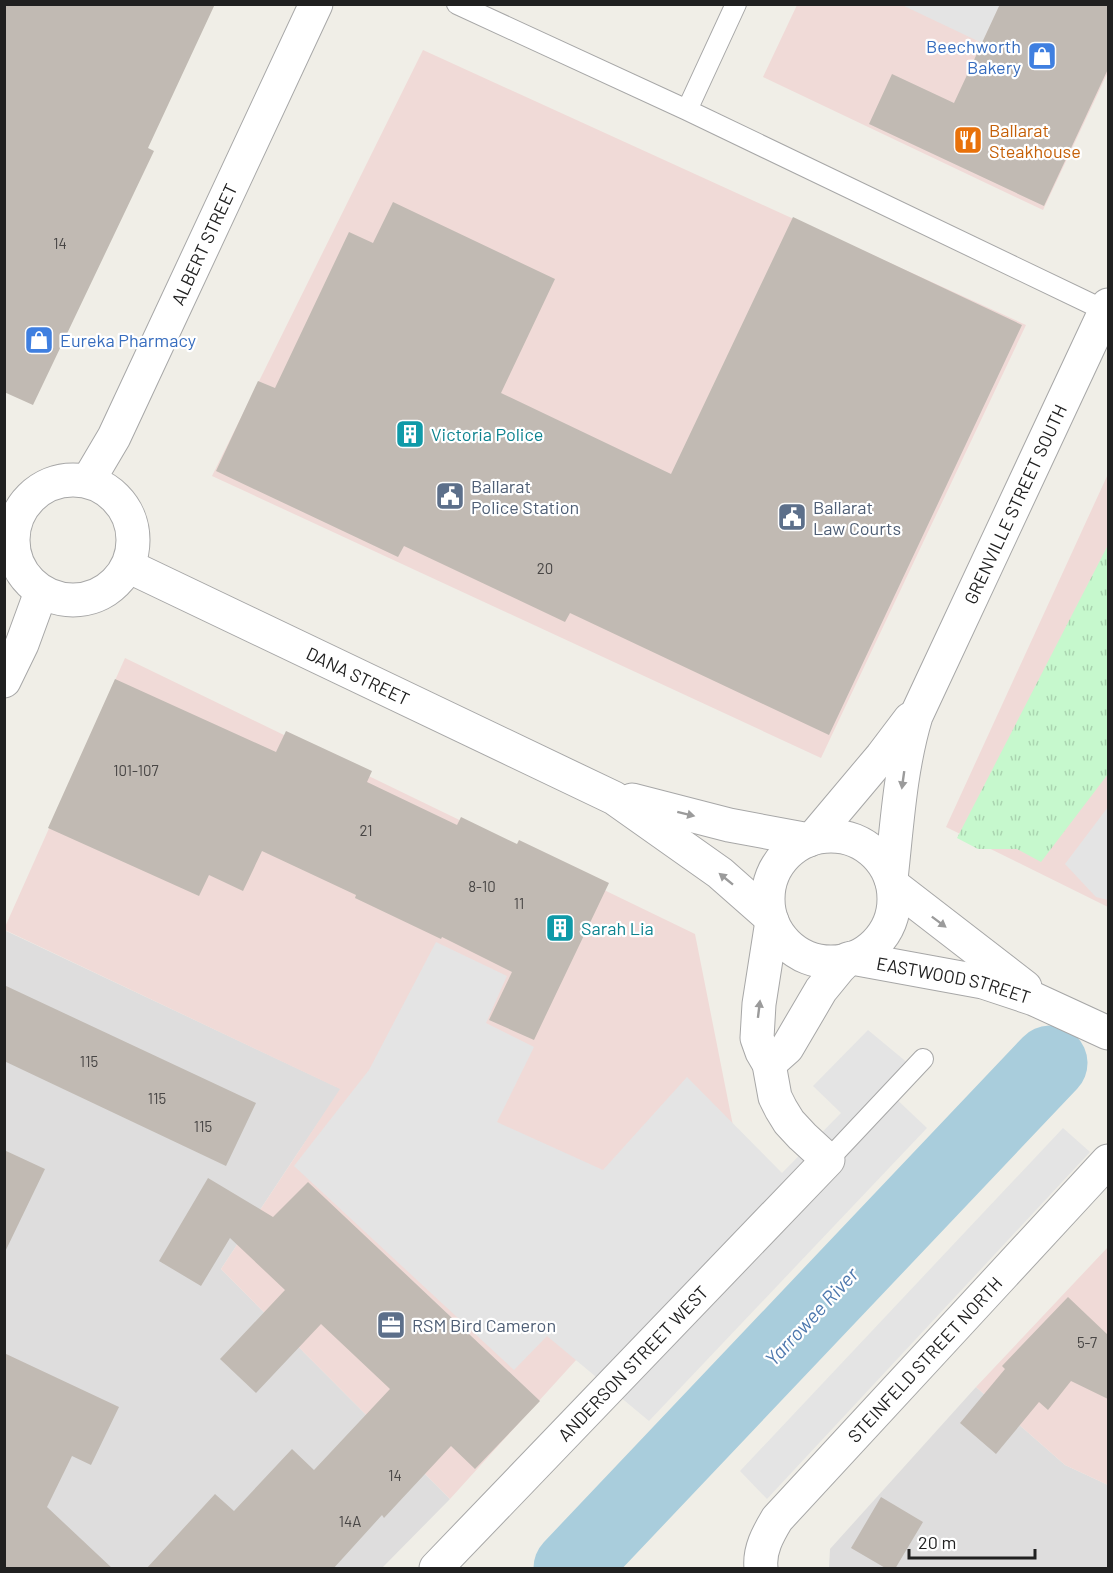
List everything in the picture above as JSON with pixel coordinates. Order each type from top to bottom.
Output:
[{"type":"street","name":"ALBERT STREET","points":[[88,481],[114,437],[316,4]]},
{"type":"street","name":"GRENVILLE STREET SOUTH","points":[[892,882],[908,747],[916,716],[1107,308]]},
{"type":"street","points":[[68,479],[88,481],[111,492],[123,506],[133,527],[133,552],[128,566],[113,585],[97,596],[82,600],[59,599],[41,592],[25,579],[13,554],[11,511],[49,484],[68,479]]},
{"type":"street","name":"DANA STREET","points":[[128,566],[614,798],[729,880],[771,919]]},
{"type":"street","points":[[4,681],[22,644],[41,592]]},
{"type":"street","name":"GRENVILLE STREET SOUTH","points":[[811,839],[882,756],[921,703]]},
{"type":"street","name":"DANA STREET","points":[[590,785],[684,814],[745,828],[811,839]]},
{"type":"street","points":[[769,1064],[787,1048],[821,990],[839,968],[874,945],[889,924],[895,898],[892,882],[879,857],[849,838],[825,836],[798,844],[780,860],[774,871],[768,894],[771,919],[756,1029],[759,1046],[769,1064],[775,1097],[789,1122],[828,1160]]},
{"type":"street","name":"EASTWOOD STREET","points":[[892,882],[971,946],[1054,1007]]},
{"type":"street","points":[[771,919],[778,934],[803,955],[822,961],[835,962],[850,959]]},
{"type":"street","name":"EASTWOOD STREET","points":[[850,959],[983,982],[1054,1007],[1108,1033]]},
{"type":"street","name":"ANDERSON STREET WEST","points":[[436,1569],[828,1160]]},
{"type":"street","name":"STEINFELD STREET NORTH","points":[[761,1569],[761,1553],[777,1519],[1108,1161]]},
{"type":"lane","points":[[457,4],[1107,308]]},
{"type":"lane","points":[[687,110],[736,4]]},
{"type":"lane","name":"ANDERSON STREET WEST","points":[[828,1160],[924,1059]]},
{"type":"shaded area","points":[[797,5],[1108,5],[1108,72],[1043,210],[763,77]]},
{"type":"shaded area","points":[[902,5],[1000,5],[982,43]]},
{"type":"shaded area","points":[[423,50],[1026,325],[821,758],[212,476]]},
{"type":"shaded area","points":[[1108,474],[1108,907],[946,827]]},
{"type":"shaded area","points":[[125,658],[695,934],[743,1176],[450,1499],[221,1269],[340,1089],[5,930]]},
{"type":"shaded area","points":[[1108,807],[1108,900],[1096,897],[1065,864]]},
{"type":"shaded area","points":[[4,930],[341,1089],[221,1269],[450,1499],[382,1568],[5,1568]]},
{"type":"shaded area","points":[[436,942],[507,976],[486,1023],[534,1047],[497,1122],[603,1170],[687,1077],[782,1173],[841,1113],[813,1086],[868,1030],[915,1069],[891,1094],[927,1128],[649,1421],[547,1336],[514,1370],[294,1166],[369,1070]]},
{"type":"shaded area","points":[[1063,1128],[1090,1152],[767,1499],[740,1471]]},
{"type":"shaded area","points":[[1108,1247],[1108,1485],[1065,1465],[976,1387]]},
{"type":"shaded area","points":[[976,1387],[1065,1465],[1108,1485],[1108,1568],[829,1568],[830,1549]]},
{"type":"green space","points":[[1108,545],[1108,774],[1041,862],[1017,849],[978,849],[957,838]]},
{"type":"building","points":[[4,4],[215,4],[148,148],[154,151],[33,405],[4,392]]},
{"type":"building","points":[[1000,4],[1108,4],[1108,69],[1044,206],[869,124],[892,74],[954,103]]},
{"type":"building","points":[[393,202],[555,279],[501,393],[671,474],[793,217],[1022,325],[829,735],[570,613],[565,622],[404,546],[398,557],[216,471],[258,381],[275,388],[349,232],[373,243]]},
{"type":"building","points":[[115,679],[276,752],[286,731],[372,771],[367,782],[457,825],[461,817],[517,844],[519,840],[609,883],[534,1040],[489,1020],[512,972],[262,851],[243,891],[209,875],[199,896],[48,828]]},
{"type":"building","points":[[4,985],[256,1103],[226,1166],[4,1061]]},
{"type":"building","points":[[4,1150],[45,1169],[4,1254]]},
{"type":"building","points":[[208,1178],[273,1217],[308,1182],[540,1401],[475,1469],[451,1446],[384,1518],[382,1515],[333,1569],[146,1569],[215,1494],[234,1511],[292,1449],[314,1470],[390,1389],[321,1324],[256,1393],[220,1359],[285,1290],[230,1238],[201,1286],[159,1261]]},
{"type":"building","points":[[1068,1297],[1108,1335],[1108,1399],[1071,1381],[1048,1410],[1039,1402],[996,1454],[960,1423],[1005,1369],[1002,1366]]},
{"type":"building","points":[[4,1353],[119,1407],[91,1465],[72,1456],[47,1507],[113,1569],[4,1569]]},
{"type":"building","points":[[881,1497],[923,1522],[895,1569],[887,1569],[851,1548]]},
{"type":"waterway","name":"Yarrowee River","points":[[571,1568],[1050,1063]]},
{"type":"place","name":"Beechworth Bakery","points":[[1042,56]]},
{"type":"place","name":"Ballarat Steakhouse","points":[[968,140]]},
{"type":"place","name":"Eureka Pharmacy","points":[[39,340]]},
{"type":"place","name":"Victoria Police","points":[[410,434]]},
{"type":"place","name":"Ballarat Police Station","points":[[450,496]]},
{"type":"place","name":"Ballarat Law Courts","points":[[792,517]]},
{"type":"place","name":"Sarah Lia","points":[[560,928]]},
{"type":"place","name":"RSM Bird Cameron","points":[[391,1325]]}]
